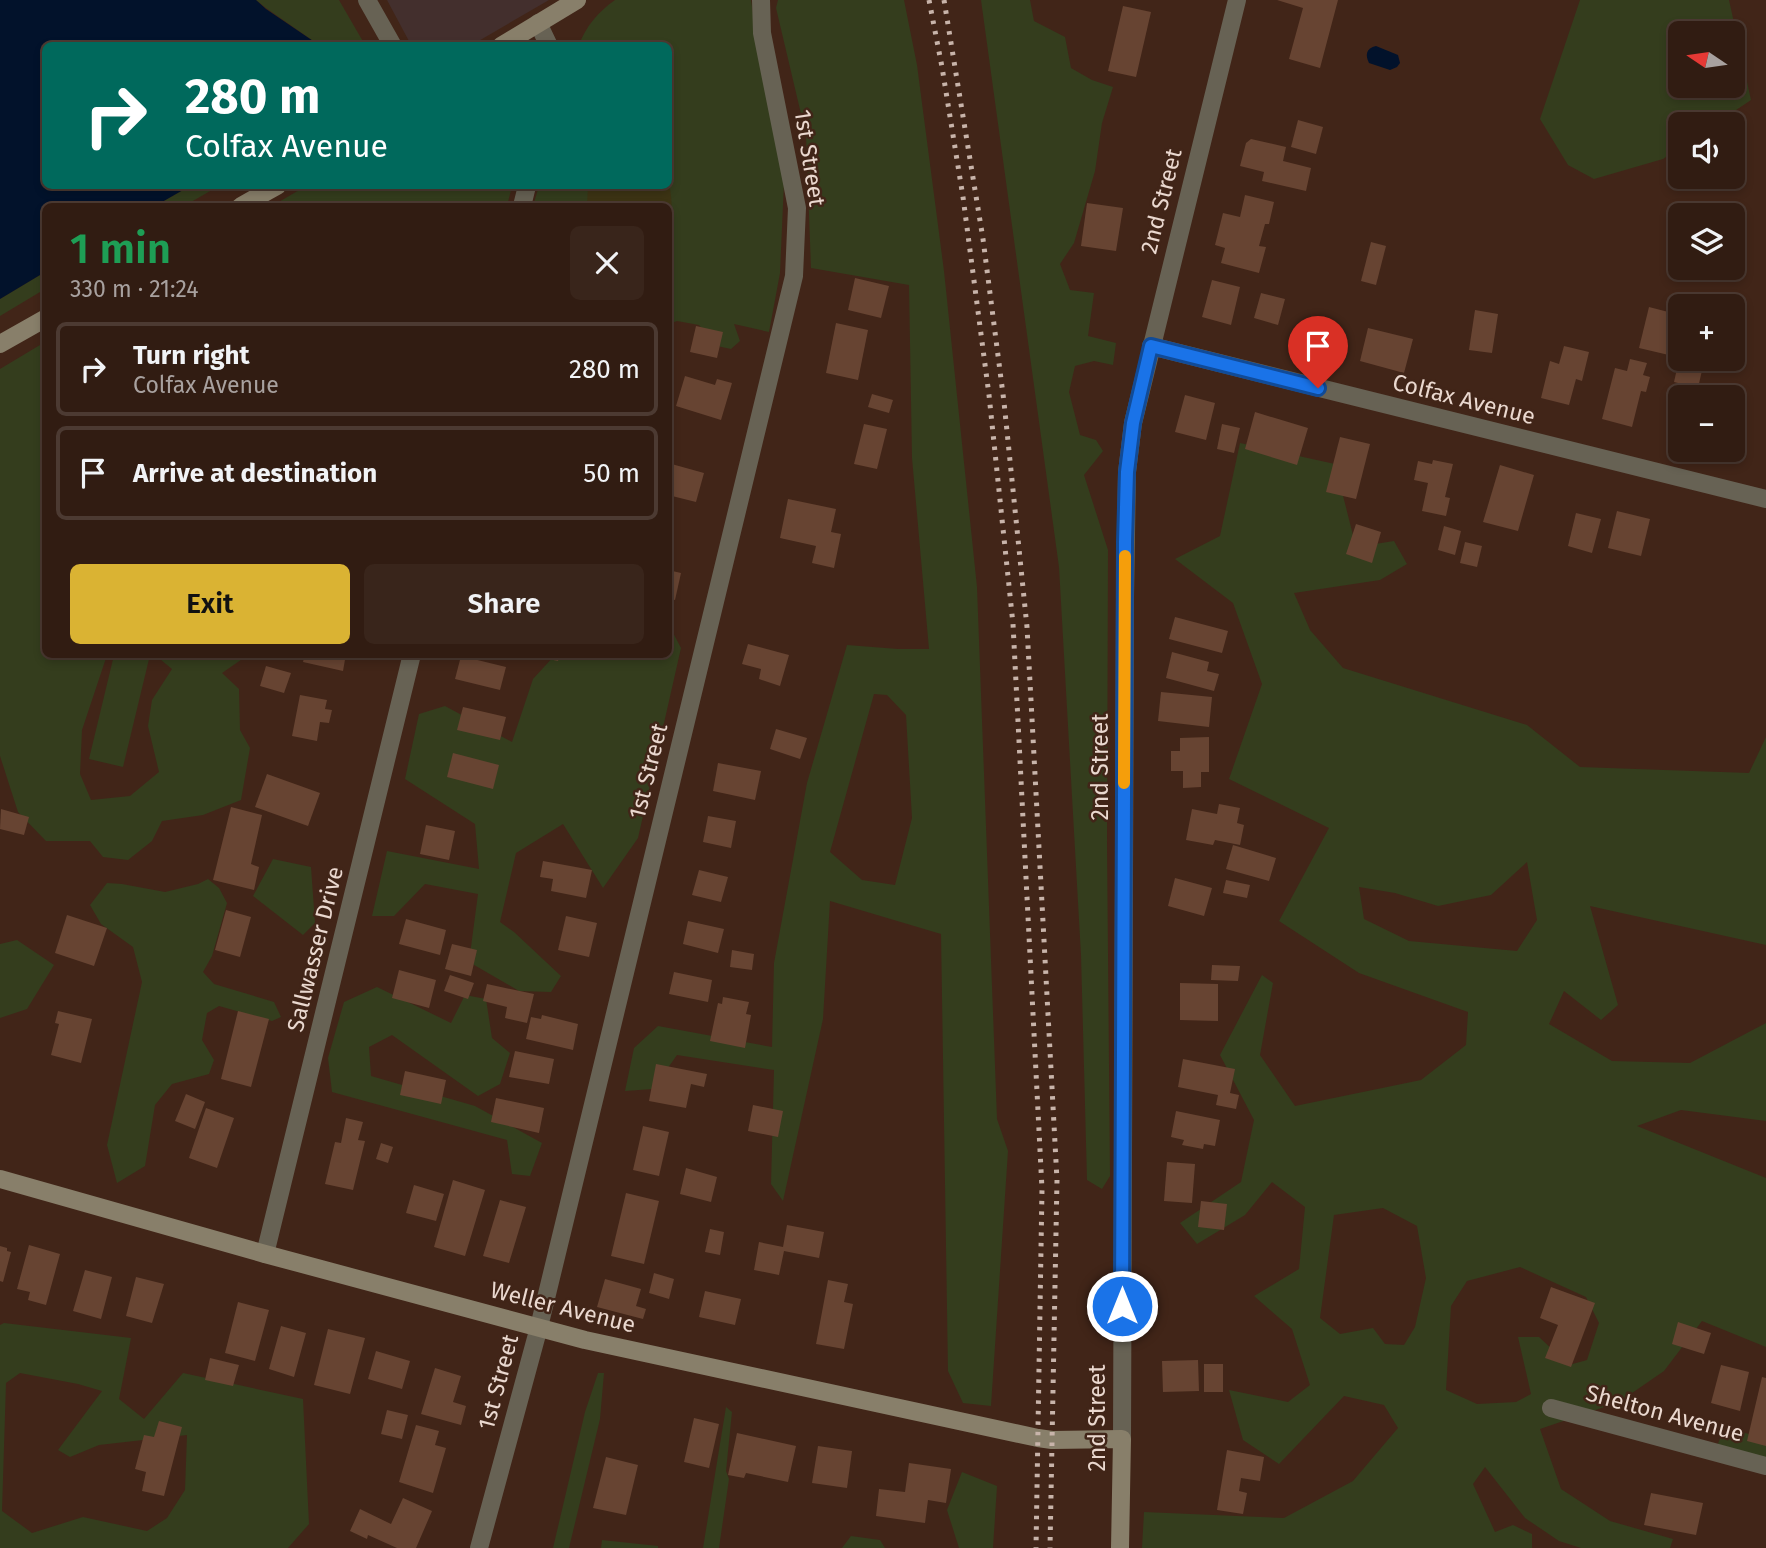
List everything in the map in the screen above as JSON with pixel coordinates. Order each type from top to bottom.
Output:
[{"type":"street","points":[[368,0],[391,42]]},
{"type":"street","points":[[507,42],[578,0]]},
{"type":"street","name":"1st Street","points":[[479,1548],[538,1327],[793,276],[797,208],[762,33],[761,0]]},
{"type":"street","name":"2nd Street","points":[[1120,1548],[1127,472],[1133,423],[1237,0]]},
{"type":"street","points":[[538,23],[547,42]]},
{"type":"street","points":[[246,203],[272,189]]},
{"type":"street","points":[[0,344],[42,320]]},
{"type":"street","name":"Colfax Avenue","points":[[1151,346],[1766,499]]},
{"type":"street","name":"Sallwasser Drive","points":[[265,1254],[411,658]]},
{"type":"street","name":"Weller Avenue","points":[[0,1179],[265,1254],[598,1343],[1038,1438],[1122,1439]]},
{"type":"street","name":"Shelton Avenue","points":[[1551,1408],[1766,1466]]},
{"type":"shaded area","points":[[387,0],[549,0],[477,42],[409,42]]},
{"type":"green space","points":[[256,0],[339,0],[363,42],[315,42]]},
{"type":"green space","points":[[615,0],[751,0],[763,79],[784,182],[780,273],[769,332],[734,324],[740,341],[731,349],[717,346],[699,325],[677,321],[672,323],[672,203],[534,203],[538,189],[672,189],[672,42],[580,42],[603,9]]},
{"type":"green space","points":[[778,0],[904,0],[917,65],[944,271],[977,587],[997,1119],[1008,1151],[991,1406],[963,1403],[948,1371],[941,934],[830,901],[823,1019],[783,1201],[771,1184],[774,1070],[677,1055],[653,1089],[625,1091],[634,1048],[658,1026],[772,1047],[774,963],[807,783],[847,645],[929,649],[912,458],[909,285],[811,268],[806,135],[776,8]],"holes":[[[874,694],[887,695],[906,715],[912,818],[895,885],[862,880],[830,852]]]},
{"type":"green space","points":[[981,0],[1030,0],[1034,21],[1065,37],[1071,68],[1092,80],[1113,87],[1102,123],[1095,171],[1074,243],[1060,264],[1070,290],[1094,293],[1088,336],[1116,343],[1113,365],[1094,361],[1075,366],[1069,392],[1080,435],[1096,440],[1103,451],[1084,475],[1108,550],[1110,1176],[1102,1189],[1087,1180],[1081,955],[1059,567]]},
{"type":"green space","points":[[1580,0],[1729,0],[1734,21],[1668,21],[1668,98],[1745,98],[1745,73],[1751,100],[1733,112],[1668,112],[1668,155],[1663,159],[1594,179],[1568,165],[1540,119]]},
{"type":"green space","points":[[185,189],[214,189],[189,203],[160,203]]},
{"type":"green space","points":[[301,189],[511,189],[508,203],[277,203]]},
{"type":"green space","points":[[42,274],[42,291],[0,316],[0,299]]},
{"type":"green space","points":[[42,344],[42,658],[106,658],[82,730],[80,774],[91,800],[130,796],[159,772],[148,726],[152,700],[172,669],[159,658],[244,658],[222,673],[239,689],[240,730],[250,748],[241,800],[203,815],[162,821],[152,841],[128,860],[103,857],[90,841],[46,841],[18,812],[0,756],[0,369]]},
{"type":"green space","points":[[1240,443],[1335,464],[1356,547],[1394,541],[1407,564],[1380,580],[1294,593],[1310,630],[1343,668],[1527,725],[1580,767],[1749,773],[1766,737],[1766,945],[1590,906],[1618,1005],[1601,1020],[1564,991],[1549,1024],[1612,1061],[1690,1063],[1766,1023],[1766,1121],[1681,1110],[1637,1126],[1766,1178],[1766,1347],[1702,1321],[1664,1371],[1619,1402],[1540,1429],[1561,1489],[1610,1521],[1673,1539],[1670,1548],[1581,1548],[1559,1541],[1525,1518],[1485,1467],[1473,1484],[1495,1532],[1513,1525],[1532,1534],[1532,1548],[1142,1548],[1144,1512],[1284,1518],[1353,1481],[1398,1428],[1384,1405],[1344,1396],[1279,1464],[1243,1440],[1229,1390],[1288,1402],[1310,1385],[1292,1329],[1254,1296],[1299,1269],[1305,1207],[1272,1182],[1245,1215],[1197,1244],[1180,1223],[1241,1182],[1254,1120],[1220,1055],[1262,975],[1273,983],[1260,1055],[1295,1106],[1421,1080],[1466,1045],[1468,1012],[1359,973],[1279,921],[1329,828],[1229,779],[1262,684],[1233,603],[1175,559],[1220,536]],"holes":[[[1527,862],[1537,920],[1517,951],[1409,941],[1364,919],[1359,887],[1395,893],[1438,906],[1491,895]],[[1383,1208],[1417,1226],[1426,1278],[1415,1327],[1404,1345],[1385,1344],[1373,1328],[1340,1334],[1320,1318],[1334,1215]],[[1520,1267],[1586,1297],[1599,1323],[1587,1360],[1569,1365],[1539,1337],[1518,1337],[1531,1394],[1516,1402],[1477,1404],[1446,1390],[1451,1306],[1467,1281]]]},
{"type":"green space","points":[[672,631],[681,648],[638,838],[603,888],[563,824],[516,853],[500,922],[561,976],[551,992],[519,991],[469,962],[478,894],[425,884],[394,916],[372,916],[387,851],[479,869],[475,824],[405,779],[419,714],[445,706],[512,742],[533,679],[552,658],[672,658]]},
{"type":"green space","points":[[113,658],[149,658],[123,767],[89,759]]},
{"type":"green space","points":[[273,859],[311,867],[315,923],[303,935],[253,896]]},
{"type":"green space","points":[[208,879],[219,888],[227,903],[212,956],[203,972],[214,984],[274,1002],[281,1017],[272,1021],[219,1006],[207,1013],[202,1040],[214,1060],[209,1074],[172,1084],[155,1105],[145,1166],[117,1183],[107,1145],[142,982],[133,947],[101,924],[90,905],[107,883],[165,892]]},
{"type":"green space","points":[[17,940],[54,965],[27,1009],[0,1018],[0,944]]},
{"type":"green space","points":[[377,987],[451,1023],[465,995],[486,999],[492,1038],[510,1053],[500,1084],[478,1096],[392,1035],[369,1047],[371,1076],[475,1106],[542,1143],[530,1176],[512,1174],[507,1140],[332,1092],[328,1058],[344,1002]]},
{"type":"green space","points":[[4,1323],[131,1338],[119,1399],[144,1419],[183,1373],[303,1399],[309,1524],[288,1548],[0,1548],[0,1325]],"holes":[[[20,1373],[102,1391],[58,1450],[70,1457],[99,1445],[187,1435],[185,1490],[167,1518],[147,1531],[83,1517],[32,1533],[2,1511],[6,1383]]]},
{"type":"green space","points":[[598,1373],[604,1373],[600,1419],[569,1548],[553,1548],[585,1412]]},
{"type":"green space","points":[[726,1407],[732,1412],[726,1471],[729,1479],[719,1548],[703,1548]]},
{"type":"green space","points":[[1725,1426],[1766,1440],[1766,1475],[1763,1470],[1717,1446]]},
{"type":"green space","points":[[962,1472],[997,1486],[993,1548],[959,1548],[947,1510]]},
{"type":"green space","points":[[851,1536],[880,1540],[885,1548],[842,1548]]},
{"type":"green space","points":[[602,1540],[658,1546],[658,1548],[601,1548]]},
{"type":"sand","points":[[588,189],[670,189],[672,203],[587,203]]},
{"type":"water","points":[[0,0],[256,0],[315,42],[42,42],[42,189],[185,189],[160,203],[42,203],[42,274],[0,299]]},
{"type":"water","points":[[1376,46],[1398,55],[1400,63],[1397,67],[1390,70],[1369,63],[1367,52]]},
{"type":"building","points":[[1277,0],[1338,0],[1320,68],[1289,59],[1303,8]]},
{"type":"building","points":[[1123,6],[1151,12],[1136,77],[1108,71]]},
{"type":"building","points":[[1298,120],[1323,127],[1316,154],[1291,147]]},
{"type":"building","points":[[1251,139],[1286,147],[1283,161],[1311,168],[1306,191],[1262,181],[1264,172],[1240,166],[1246,143]]},
{"type":"building","points":[[1245,195],[1274,202],[1269,224],[1265,224],[1259,246],[1266,247],[1259,273],[1221,263],[1225,248],[1215,245],[1223,213],[1240,217]]},
{"type":"building","points":[[1087,203],[1123,208],[1116,251],[1081,246]]},
{"type":"building","points":[[1371,242],[1386,246],[1376,285],[1361,281]]},
{"type":"building","points":[[855,278],[889,286],[881,318],[848,310]]},
{"type":"building","points":[[1212,280],[1240,287],[1231,325],[1202,317]]},
{"type":"building","points":[[1261,293],[1285,299],[1278,325],[1254,318]]},
{"type":"building","points":[[1649,307],[1668,312],[1668,355],[1639,348]]},
{"type":"building","points":[[1475,310],[1498,314],[1492,353],[1469,350]]},
{"type":"building","points":[[836,323],[868,330],[858,380],[826,373]]},
{"type":"building","points":[[696,326],[723,332],[717,358],[690,352]]},
{"type":"building","points":[[1368,328],[1413,339],[1404,373],[1360,361]]},
{"type":"building","points":[[1564,346],[1589,352],[1582,381],[1576,379],[1569,405],[1541,398],[1550,361],[1559,364]]},
{"type":"building","points":[[1630,359],[1647,363],[1643,375],[1650,377],[1646,392],[1641,391],[1632,427],[1602,419],[1615,368],[1627,371]]},
{"type":"building","points":[[1676,371],[1702,371],[1699,385],[1674,382]]},
{"type":"building","points":[[685,376],[715,385],[717,379],[732,383],[721,420],[676,406]]},
{"type":"building","points":[[872,394],[893,400],[889,413],[868,407]]},
{"type":"building","points":[[1185,395],[1215,403],[1206,440],[1175,432]]},
{"type":"building","points":[[1255,412],[1308,428],[1297,465],[1245,449]]},
{"type":"building","points":[[864,424],[887,429],[877,469],[854,464]]},
{"type":"building","points":[[1222,424],[1240,428],[1234,453],[1217,449]]},
{"type":"building","points":[[1340,437],[1370,444],[1356,499],[1326,492]]},
{"type":"building","points":[[1433,460],[1453,464],[1445,497],[1450,498],[1446,516],[1422,511],[1428,483],[1414,480],[1418,461],[1432,464]]},
{"type":"building","points":[[672,464],[704,473],[696,502],[672,496]]},
{"type":"building","points":[[1500,465],[1534,475],[1518,531],[1483,522]]},
{"type":"building","points":[[788,499],[836,509],[831,532],[841,534],[834,568],[812,563],[816,546],[780,538]]},
{"type":"building","points":[[1617,511],[1650,519],[1641,556],[1608,548]]},
{"type":"building","points":[[1576,513],[1601,519],[1592,553],[1568,546]]},
{"type":"building","points":[[1356,524],[1381,532],[1372,563],[1346,554]]},
{"type":"building","points":[[1444,526],[1461,531],[1455,555],[1438,550]]},
{"type":"building","points":[[1465,542],[1482,546],[1477,567],[1460,563]]},
{"type":"building","points":[[672,571],[681,573],[675,600],[672,599]]},
{"type":"building","points":[[1175,617],[1228,631],[1222,653],[1169,639]]},
{"type":"building","points":[[748,644],[789,655],[780,686],[759,679],[761,669],[742,664]]},
{"type":"building","points":[[1172,652],[1209,662],[1207,671],[1219,674],[1214,691],[1166,678]]},
{"type":"building","points":[[304,658],[345,658],[343,671],[303,662]]},
{"type":"building","points":[[460,658],[506,667],[500,690],[455,679]]},
{"type":"building","points":[[266,666],[291,673],[284,693],[260,686]]},
{"type":"building","points":[[1161,692],[1212,697],[1209,727],[1158,721]]},
{"type":"building","points":[[300,695],[327,700],[325,709],[332,710],[329,723],[320,722],[317,741],[292,736]]},
{"type":"building","points":[[463,707],[506,717],[500,740],[457,730]]},
{"type":"building","points":[[776,729],[807,738],[800,759],[770,749]]},
{"type":"building","points":[[1209,737],[1209,772],[1201,772],[1201,787],[1183,788],[1183,771],[1171,771],[1171,751],[1180,751],[1180,738]]},
{"type":"building","points":[[453,753],[499,765],[493,789],[447,777]]},
{"type":"building","points":[[718,763],[761,771],[755,800],[713,791]]},
{"type":"building","points":[[267,774],[320,793],[308,826],[255,807]]},
{"type":"building","points":[[1219,804],[1240,808],[1237,823],[1244,825],[1240,845],[1215,840],[1213,845],[1186,840],[1192,809],[1217,814]]},
{"type":"building","points":[[231,807],[262,815],[251,864],[259,867],[254,890],[213,880]]},
{"type":"building","points":[[1,809],[29,817],[24,835],[0,829]]},
{"type":"building","points":[[708,816],[736,821],[731,848],[703,842]]},
{"type":"building","points":[[426,825],[455,831],[449,860],[420,854]]},
{"type":"building","points":[[1233,845],[1276,858],[1269,881],[1226,869]]},
{"type":"building","points":[[543,861],[592,870],[586,898],[551,891],[553,879],[540,877]]},
{"type":"building","points":[[699,870],[728,877],[721,902],[692,895]]},
{"type":"building","points":[[1175,878],[1212,888],[1204,916],[1168,906]]},
{"type":"building","points":[[1226,880],[1250,885],[1247,898],[1223,893]]},
{"type":"building","points":[[226,910],[251,917],[240,957],[215,950]]},
{"type":"building","points":[[67,915],[107,928],[94,966],[55,953]]},
{"type":"building","points":[[566,916],[597,923],[589,957],[558,950]]},
{"type":"building","points":[[406,919],[446,930],[440,955],[399,944]]},
{"type":"building","points":[[688,921],[724,929],[718,953],[683,944]]},
{"type":"building","points":[[452,944],[477,950],[471,976],[445,969]]},
{"type":"building","points":[[732,950],[754,954],[752,970],[730,967]]},
{"type":"building","points":[[1212,965],[1240,966],[1238,981],[1211,980]]},
{"type":"building","points":[[399,970],[436,980],[429,1008],[392,998]]},
{"type":"building","points":[[674,972],[712,980],[708,1002],[669,994]]},
{"type":"building","points":[[450,975],[474,983],[468,999],[444,991]]},
{"type":"building","points":[[1180,983],[1218,984],[1218,1021],[1180,1020]]},
{"type":"building","points":[[487,984],[534,994],[527,1023],[505,1018],[507,1007],[483,1001]]},
{"type":"building","points":[[723,997],[749,1002],[746,1014],[751,1015],[745,1048],[710,1041],[718,1003],[722,1004]]},
{"type":"building","points":[[58,1011],[92,1019],[81,1063],[51,1055],[59,1024],[55,1023]]},
{"type":"building","points":[[238,1011],[269,1019],[251,1087],[221,1079]]},
{"type":"building","points":[[542,1015],[578,1024],[573,1050],[526,1039],[531,1017],[541,1019]]},
{"type":"building","points":[[515,1051],[554,1059],[549,1084],[509,1077]]},
{"type":"building","points":[[1183,1059],[1235,1069],[1230,1093],[1239,1095],[1236,1109],[1216,1105],[1218,1095],[1178,1087]]},
{"type":"building","points":[[656,1064],[707,1074],[704,1087],[691,1084],[686,1108],[649,1101]]},
{"type":"building","points":[[405,1071],[446,1080],[441,1104],[400,1095]]},
{"type":"building","points":[[186,1094],[205,1102],[195,1129],[175,1121]]},
{"type":"building","points":[[496,1098],[544,1108],[539,1133],[491,1122]]},
{"type":"building","points":[[753,1105],[783,1111],[778,1137],[748,1131]]},
{"type":"building","points":[[206,1108],[234,1118],[217,1168],[189,1158]]},
{"type":"building","points":[[1176,1111],[1220,1120],[1215,1146],[1204,1144],[1203,1149],[1182,1145],[1184,1140],[1171,1137]]},
{"type":"building","points":[[346,1118],[363,1122],[358,1140],[365,1141],[353,1190],[325,1184],[335,1142],[341,1143]]},
{"type":"building","points":[[643,1126],[669,1132],[659,1176],[633,1170]]},
{"type":"building","points":[[381,1143],[393,1147],[388,1163],[376,1159]]},
{"type":"building","points":[[1167,1162],[1195,1164],[1192,1203],[1164,1201]]},
{"type":"building","points":[[686,1168],[717,1177],[711,1202],[680,1194]]},
{"type":"building","points":[[453,1180],[485,1190],[465,1256],[434,1247]]},
{"type":"building","points":[[414,1185],[444,1194],[436,1221],[406,1213]]},
{"type":"building","points":[[626,1193],[659,1201],[644,1264],[611,1256]]},
{"type":"building","points":[[500,1200],[526,1207],[509,1263],[483,1256]]},
{"type":"building","points":[[1201,1201],[1227,1204],[1224,1230],[1198,1227]]},
{"type":"building","points":[[787,1225],[824,1232],[819,1258],[784,1251],[779,1275],[754,1270],[759,1242],[783,1247]]},
{"type":"building","points":[[710,1229],[724,1232],[720,1255],[705,1252]]},
{"type":"building","points":[[29,1245],[60,1254],[46,1305],[28,1300],[30,1292],[17,1289]]},
{"type":"building","points":[[0,1246],[11,1252],[3,1282],[0,1281]]},
{"type":"building","points":[[85,1270],[112,1277],[101,1319],[73,1311]]},
{"type":"building","points":[[654,1273],[674,1279],[669,1299],[649,1293]]},
{"type":"building","points":[[136,1277],[164,1284],[152,1323],[126,1316]]},
{"type":"building","points":[[605,1279],[641,1289],[636,1306],[646,1309],[643,1319],[597,1307]]},
{"type":"building","points":[[828,1280],[848,1284],[844,1302],[853,1304],[844,1349],[816,1344]]},
{"type":"building","points":[[1551,1287],[1595,1303],[1571,1367],[1545,1358],[1558,1325],[1540,1318]]},
{"type":"building","points":[[705,1291],[741,1299],[735,1325],[699,1317]]},
{"type":"building","points":[[238,1302],[269,1310],[255,1361],[225,1353]]},
{"type":"building","points":[[1678,1322],[1711,1333],[1704,1354],[1672,1344]]},
{"type":"building","points":[[281,1326],[306,1333],[294,1377],[269,1369]]},
{"type":"building","points":[[328,1329],[365,1338],[350,1394],[314,1385]]},
{"type":"building","points":[[376,1351],[410,1361],[402,1389],[368,1379]]},
{"type":"building","points":[[210,1358],[239,1365],[233,1386],[205,1380]]},
{"type":"building","points":[[1198,1360],[1199,1391],[1163,1392],[1162,1361]]},
{"type":"building","points":[[1204,1364],[1223,1364],[1223,1392],[1204,1392]]},
{"type":"building","points":[[1721,1365],[1749,1372],[1740,1411],[1711,1403]]},
{"type":"building","points":[[435,1368],[461,1376],[453,1402],[466,1406],[461,1425],[421,1414]]},
{"type":"building","points":[[1762,1377],[1766,1378],[1766,1446],[1747,1441]]},
{"type":"building","points":[[387,1410],[408,1415],[402,1439],[381,1434]]},
{"type":"building","points":[[694,1418],[719,1424],[709,1468],[684,1462]]},
{"type":"building","points":[[159,1421],[182,1427],[164,1496],[142,1491],[146,1472],[135,1469],[144,1435],[154,1437]]},
{"type":"building","points":[[416,1425],[439,1431],[435,1445],[446,1448],[433,1493],[399,1482]]},
{"type":"building","points":[[737,1433],[796,1446],[788,1482],[746,1473],[744,1478],[728,1475]]},
{"type":"building","points":[[818,1446],[852,1451],[847,1488],[812,1483]]},
{"type":"building","points":[[1227,1450],[1264,1457],[1260,1481],[1241,1478],[1239,1491],[1247,1493],[1243,1514],[1217,1510]]},
{"type":"building","points":[[606,1457],[638,1465],[626,1515],[593,1508]]},
{"type":"building","points":[[909,1463],[951,1469],[946,1503],[928,1500],[925,1523],[876,1516],[879,1489],[905,1492]]},
{"type":"building","points":[[1651,1493],[1703,1503],[1696,1535],[1644,1525]]},
{"type":"building","points":[[403,1498],[432,1511],[416,1548],[397,1548],[368,1535],[367,1539],[350,1531],[360,1509],[391,1524]]},
{"type":"railway","points":[[929,0],[963,197],[989,395],[1013,624],[1042,1189],[1036,1548]]},
{"type":"railway","points":[[944,0],[983,239],[1004,402],[1027,627],[1057,1180],[1050,1548]]},
{"type":"slow traffic","points":[[1124,783],[1125,556]]},
{"type":"route","points":[[1122,1306],[1125,542],[1127,472],[1133,423],[1151,346],[1318,388]]}]
